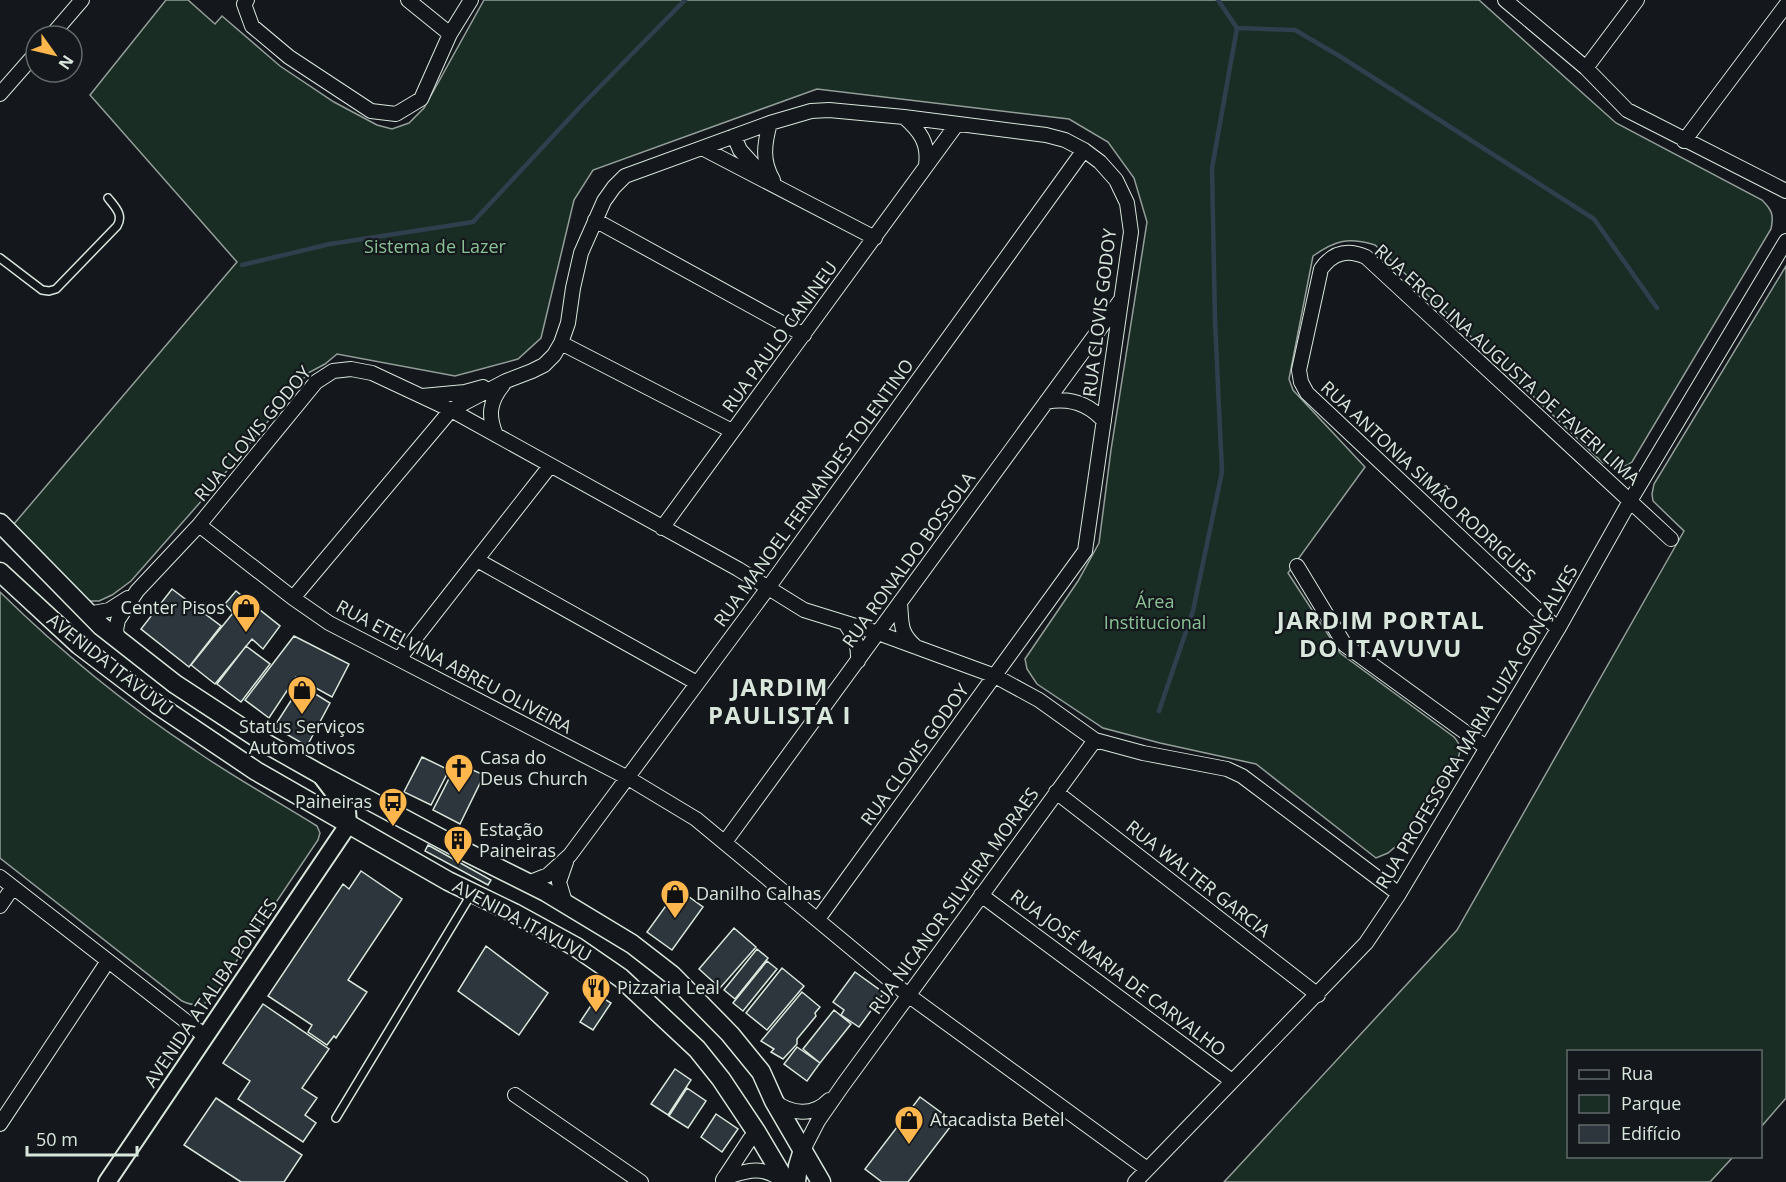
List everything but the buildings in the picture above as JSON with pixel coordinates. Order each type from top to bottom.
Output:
[{"type":"main road","name":"AVENIDA ITAVUVU","points":[[0,523],[88,614],[175,684],[265,743],[318,773],[565,902],[632,944],[672,975],[730,1034],[761,1072],[774,1101],[791,1116],[803,1150],[821,1182]]},
{"type":"main road","name":"AVENIDA ITAVUVU","points":[[0,572],[80,645],[158,705],[255,771],[472,893],[576,947],[621,978],[697,1049],[721,1078],[757,1133],[785,1182]]},
{"type":"main road","points":[[757,1133],[791,1116]]},
{"type":"main road","points":[[796,1182],[803,1150]]},
{"type":"street","points":[[61,24],[82,0]]},
{"type":"street","points":[[247,0],[244,4],[252,27],[289,57],[370,111],[396,114],[421,99],[450,34],[471,0]]},
{"type":"street","points":[[408,0],[450,34]]},
{"type":"street","points":[[1505,0],[1586,68],[1627,110],[1786,191]]},
{"type":"street","points":[[1586,68],[1637,0]]},
{"type":"street","points":[[1684,141],[1786,5]]},
{"type":"street","points":[[2,87],[24,65]]},
{"type":"street","name":"RUA CLOVIS GODOY","points":[[118,639],[116,630],[118,620],[136,591],[199,525],[316,382],[333,371],[351,369],[372,373],[446,407],[544,365],[554,356],[568,322],[581,253],[604,201],[625,176],[770,123],[819,110],[957,123],[1046,135],[1065,140],[1100,162],[1116,180],[1127,203],[1131,232],[1085,551],[818,918]]},
{"type":"street","points":[[904,117],[925,139],[928,152],[926,167]]},
{"type":"street","points":[[770,123],[764,153],[766,168],[776,185]]},
{"type":"street","name":"RUA PAULO CANINEU","points":[[662,528],[957,123]]},
{"type":"street","points":[[735,136],[746,159],[776,185]]},
{"type":"street","points":[[702,148],[875,238]]},
{"type":"street","name":"RUA MANOEL FERNANDES TOLENTINO","points":[[565,902],[559,882],[570,855],[768,588],[1084,150]]},
{"type":"street","points":[[595,220],[804,335]]},
{"type":"street","name":"RUA PROFESSORA MARIA LUIZA GONÇALVES","points":[[1135,1182],[1366,943],[1400,894],[1558,629],[1630,501],[1786,241]]},
{"type":"street","name":"RUA ERCOLINA AUGUSTA DE FAVERI LIMA","points":[[1311,314],[1321,269],[1328,260],[1346,252],[1355,252],[1366,257],[1671,539]]},
{"type":"street","name":"RUA RONALDO BOSSOLA","points":[[725,842],[1121,299]]},
{"type":"street","name":"RUA ANTONIA SIMÃO RODRIGUES","points":[[1311,314],[1299,370],[1301,382],[1307,393],[1558,629]]},
{"type":"street","points":[[561,343],[732,431]]},
{"type":"street","points":[[496,435],[491,420],[491,407],[493,399],[506,381]]},
{"type":"street","name":"RUA CLOVIS GODOY","points":[[446,407],[451,398],[506,381]]},
{"type":"street","name":"RUA CLOVIS GODOY","points":[[422,396],[465,392]]},
{"type":"street","points":[[1046,402],[1060,399],[1083,404],[1104,421]]},
{"type":"street","points":[[293,598],[446,407],[738,569],[804,610],[878,633],[995,676],[1039,700],[1095,740],[1143,753],[1227,769],[1242,776],[1400,894]]},
{"type":"street","points":[[524,451],[531,461],[533,472],[529,493]]},
{"type":"street","points":[[399,659],[550,466]]},
{"type":"street","name":"RUA ETELVINA ABREU OLIVEIRA","points":[[199,525],[329,623],[628,778],[696,819],[908,995],[1147,1169]]},
{"type":"street","points":[[477,560],[697,683]]},
{"type":"street","points":[[1297,566],[1345,645],[1487,748]]},
{"type":"street","name":"RUA CLOVIS GODOY","points":[[88,614],[109,610],[136,591]]},
{"type":"street","points":[[900,603],[901,626],[906,638],[917,648]]},
{"type":"street","points":[[845,623],[854,635],[858,647],[858,661]]},
{"type":"street","name":"RUA NICANOR SILVEIRA MORAES","points":[[803,1150],[818,1121],[843,1085],[1095,740]]},
{"type":"street","name":"AVENIDA ITAVUVU","points":[[318,773],[347,810],[348,825]]},
{"type":"street","name":"RUA WALTER GARCIA","points":[[1056,792],[1318,994]]},
{"type":"street","name":"AVENIDA ATALIBA PONTES","points":[[107,1182],[348,825]]},
{"type":"street","name":"RUA MANOEL FERNANDES TOLENTINO","points":[[528,883],[548,875],[570,855]]},
{"type":"street","points":[[0,877],[205,1036]]},
{"type":"street","points":[[0,906],[13,887]]},
{"type":"street","name":"RUA JOSÉ MARIA DE CARVALHO","points":[[981,895],[1232,1081]]},
{"type":"street","points":[[0,1124],[108,961]]},
{"type":"street","name":"RUA NICANOR SILVEIRA MORAES","points":[[791,1116],[813,1111],[825,1104],[843,1085]]},
{"type":"street","points":[[515,1095],[641,1182]]},
{"type":"street","points":[[723,1180],[750,1139],[757,1133]]},
{"type":"street","points":[[723,1180],[738,1173],[764,1169],[785,1182]]},
{"type":"lane","points":[[0,258],[42,290],[56,289],[121,221],[120,215],[108,198]]},
{"type":"lane","points":[[336,1118],[472,893]]},
{"type":"green space","points":[[166,0],[188,0],[215,24],[222,16],[280,66],[334,102],[377,125],[392,129],[409,123],[424,108],[484,0],[1479,0],[1616,123],[1762,200],[1771,213],[1772,224],[1632,462],[1621,467],[1602,462],[1375,245],[1357,241],[1336,243],[1313,256],[1289,379],[1293,390],[1365,467],[1288,573],[1340,653],[1454,737],[1460,747],[1458,759],[1402,841],[1388,853],[1376,858],[1256,764],[1103,728],[1037,684],[1027,669],[1025,659],[1078,581],[1099,543],[1111,450],[1147,222],[1134,178],[1108,142],[1069,119],[817,89],[593,170],[574,200],[541,338],[518,359],[455,376],[337,354],[308,373],[211,490],[131,581],[112,595],[99,601],[86,601],[13,525],[237,262],[90,95]]},
{"type":"green space","points":[[1786,266],[1786,1098],[1762,1126],[1762,1050],[1567,1050],[1567,1158],[1732,1158],[1710,1182],[1224,1182],[1457,930],[1684,531],[1653,501],[1654,484]]},
{"type":"green space","points":[[0,592],[70,656],[144,715],[226,771],[317,826],[320,833],[318,840],[211,999],[204,1003],[194,1005],[182,1001],[0,858]]},
{"type":"waterway","points":[[242,265],[330,244],[473,222],[580,107],[685,0]]},
{"type":"waterway","points":[[1218,0],[1237,28],[1295,30],[1594,219],[1657,308]]},
{"type":"waterway","points":[[1159,711],[1193,611],[1222,472],[1215,321],[1212,168],[1237,28]]},
{"type":"place","name":"Center Pisos","points":[[246,634]]},
{"type":"place","name":"Status Serviços Automotivos","points":[[302,716]]},
{"type":"place","name":"Casa do Deus Church","points":[[459,794]]},
{"type":"place","name":"Paineiras","points":[[393,828]]},
{"type":"place","name":"Estação Paineiras","points":[[458,866]]},
{"type":"place","name":"Danilho Calhas","points":[[675,920]]},
{"type":"place","name":"Pizzaria Leal","points":[[596,1014]]},
{"type":"place","name":"Atacadista Betel","points":[[909,1146]]},
{"type":"district","name":"JARDIM PORTAL DO ITAVUVU","points":[[1381,635]]},
{"type":"district","name":"JARDIM PAULISTA I","points":[[780,702]]},
{"type":"park label","name":"Sistema de Lazer","points":[[435,247]]},
{"type":"park label","name":"Área Institucional","points":[[1155,612]]}]
